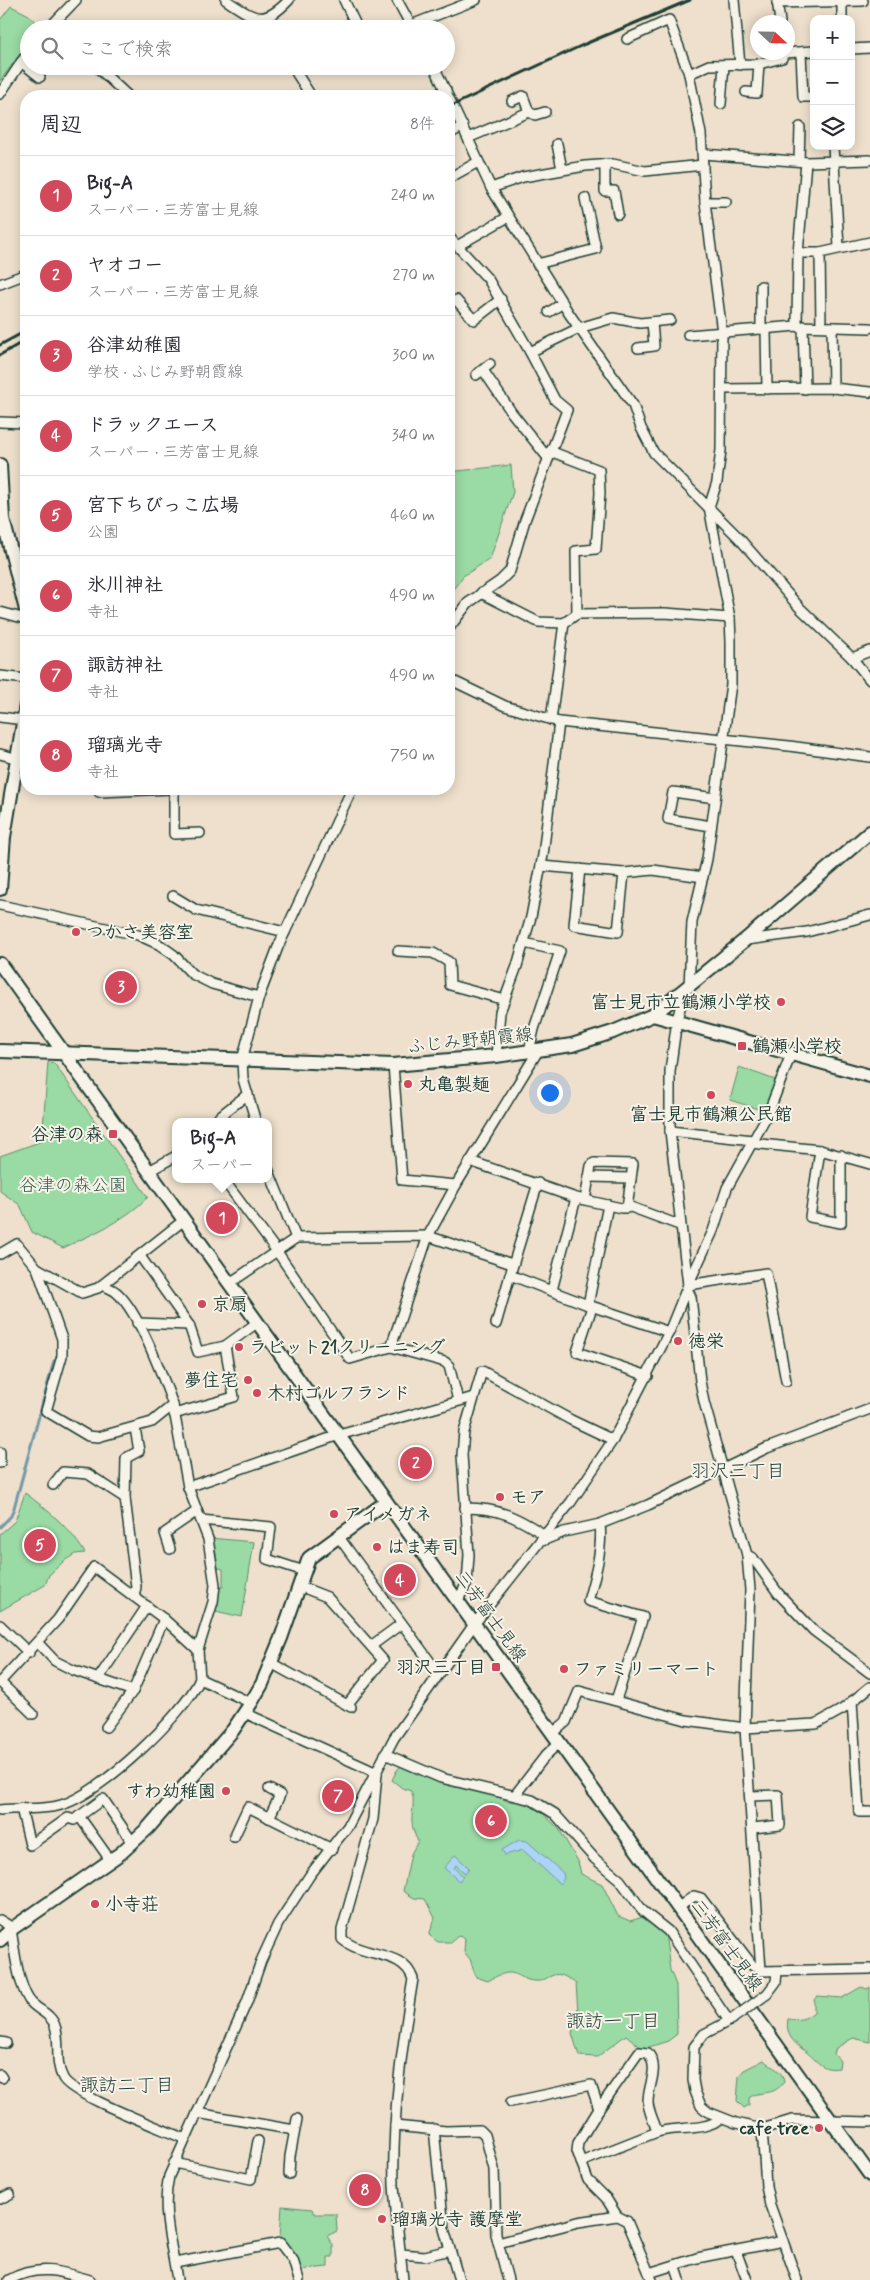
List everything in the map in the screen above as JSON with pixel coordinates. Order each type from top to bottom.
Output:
[{"type":"main road","points":[[0,466],[3,519],[20,563]]},
{"type":"main road","points":[[0,889],[2,838],[20,768]]},
{"type":"main road","name":"ふじみ野朝霞線","points":[[0,1051],[393,1065],[533,1052],[590,1041],[653,1015],[745,940],[870,832]]},
{"type":"main road","name":"三芳富士見線","points":[[1,968],[149,1170],[870,2175]]},
{"type":"main road","points":[[653,1015],[677,1020],[870,1076]]},
{"type":"main road","points":[[0,1940],[12,1929],[133,1843],[190,1780],[248,1708],[271,1662],[309,1558],[386,1502]]},
{"type":"street","points":[[60,20],[76,0]]},
{"type":"street","points":[[226,0],[259,18],[268,18],[275,14],[289,0]]},
{"type":"street","points":[[344,0],[354,20]]},
{"type":"street","points":[[397,0],[408,20]]},
{"type":"street","points":[[429,20],[476,0]]},
{"type":"street","points":[[734,0],[740,65]]},
{"type":"street","points":[[779,15],[777,1],[863,1]]},
{"type":"street","points":[[842,1],[842,15]]},
{"type":"street","points":[[627,39],[669,20],[689,74],[703,154],[706,202],[722,332],[721,450],[718,482],[708,507],[730,618],[732,684],[711,826],[692,922],[689,986],[684,993],[677,1020],[670,1071],[670,1131],[679,1225],[687,1287],[691,1297],[700,1381],[722,1469],[747,1555],[750,1590],[745,1728],[751,1796],[761,1971]]},
{"type":"street","points":[[855,49],[870,48]]},
{"type":"street","points":[[795,52],[810,51]]},
{"type":"street","points":[[800,52],[803,97],[810,97]]},
{"type":"street","points":[[689,74],[709,65],[759,64],[774,60]]},
{"type":"street","points":[[0,94],[20,64]]},
{"type":"street","points":[[746,92],[757,93],[759,64]]},
{"type":"street","points":[[721,104],[724,65]]},
{"type":"street","points":[[106,75],[122,90]]},
{"type":"street","points":[[298,75],[307,90]]},
{"type":"street","points":[[438,75],[446,90]]},
{"type":"street","points":[[512,101],[527,94],[529,112]]},
{"type":"street","points":[[455,109],[491,188],[563,304],[633,405],[641,428],[654,453],[738,537],[800,608],[852,658],[870,680]]},
{"type":"street","points":[[468,138],[529,112],[535,115],[545,112]]},
{"type":"street","points":[[455,131],[463,126]]},
{"type":"street","points":[[800,127],[803,161],[798,253],[800,327],[805,389]]},
{"type":"street","points":[[557,144],[562,169]]},
{"type":"street","points":[[833,150],[839,247]]},
{"type":"street","points":[[703,154],[803,161],[870,160]]},
{"type":"street","points":[[455,175],[478,162]]},
{"type":"street","points":[[491,188],[523,177],[562,169],[604,164],[627,166],[645,171],[703,165]]},
{"type":"street","points":[[604,164],[605,191],[614,191],[618,214]]},
{"type":"street","points":[[537,264],[571,253],[596,249],[585,198]]},
{"type":"street","points":[[706,202],[726,202]]},
{"type":"street","points":[[457,246],[508,217]]},
{"type":"street","points":[[798,253],[820,253],[839,247],[870,242]]},
{"type":"street","points":[[455,244],[488,280],[501,299],[555,400],[567,410],[524,520],[510,571],[500,581],[468,603],[455,620]]},
{"type":"street","points":[[820,253],[821,325]]},
{"type":"street","points":[[0,284],[20,276]]},
{"type":"street","points":[[761,286],[767,389]]},
{"type":"street","points":[[456,300],[474,320],[501,299]]},
{"type":"street","points":[[549,312],[563,304]]},
{"type":"street","points":[[530,352],[579,328],[613,318],[640,323],[670,320]]},
{"type":"street","points":[[638,348],[654,346],[652,322]]},
{"type":"street","points":[[688,334],[821,325],[870,328]]},
{"type":"street","points":[[832,327],[833,388]]},
{"type":"street","points":[[483,369],[512,413],[549,454],[599,470],[600,493],[596,549],[576,551],[577,614]]},
{"type":"street","points":[[722,389],[833,388],[870,392]]},
{"type":"street","points":[[0,422],[20,423]]},
{"type":"street","points":[[481,593],[538,622],[564,623],[577,614],[665,613],[730,618]]},
{"type":"street","points":[[0,612],[20,617]]},
{"type":"street","points":[[496,1056],[500,1012],[524,942],[541,866],[564,623]]},
{"type":"street","points":[[852,658],[870,651]]},
{"type":"street","points":[[0,676],[20,678]]},
{"type":"street","points":[[455,682],[505,706],[555,721],[789,746],[870,758]]},
{"type":"street","points":[[0,717],[20,720]]},
{"type":"street","points":[[0,754],[20,759]]},
{"type":"street","points":[[711,826],[668,819],[673,792],[715,798]]},
{"type":"street","points":[[173,795],[174,834],[200,833]]},
{"type":"street","points":[[255,1118],[243,1079],[242,1060],[259,997],[286,932],[349,795]]},
{"type":"street","points":[[541,866],[624,873],[653,870],[702,877]]},
{"type":"street","points":[[580,869],[574,925],[618,932],[624,873]]},
{"type":"street","points":[[173,896],[196,910],[286,932]]},
{"type":"street","points":[[0,905],[138,935],[174,954],[192,974],[212,984],[259,997]]},
{"type":"street","points":[[745,940],[807,932],[870,915]]},
{"type":"street","points":[[391,1347],[428,1236],[533,1052],[534,1029],[560,951],[524,942]]},
{"type":"street","points":[[398,951],[433,953],[449,962],[450,985],[505,1000]]},
{"type":"street","points":[[178,2280],[166,2221],[166,2188],[174,2163],[247,2002],[261,1961],[278,1924],[310,1876],[348,1826],[377,1773],[385,1754],[439,1674],[475,1623],[571,1502],[613,1440],[648,1376],[669,1332],[713,1231],[727,1188],[768,1114],[792,1054]]},
{"type":"street","points":[[393,1065],[402,1180],[456,1185]]},
{"type":"street","points":[[219,1118],[248,1094]]},
{"type":"street","points":[[670,1131],[820,1150],[870,1164]]},
{"type":"street","points":[[820,1150],[810,1217],[841,1223],[841,1155]]},
{"type":"street","points":[[149,1170],[172,1158]]},
{"type":"street","points":[[470,1161],[581,1199],[627,1208],[628,1206],[679,1225]]},
{"type":"street","points":[[552,1290],[591,1166],[594,1163],[633,1164],[628,1206]]},
{"type":"street","points":[[589,1177],[631,1178]]},
{"type":"street","points":[[272,1178],[296,1238]]},
{"type":"street","points":[[226,1183],[276,1250],[350,1359],[391,1347],[445,1362],[449,1366],[458,1400]]},
{"type":"street","points":[[496,1324],[512,1264],[538,1183]]},
{"type":"street","points":[[608,1205],[590,1306],[577,1352],[648,1376]]},
{"type":"street","points":[[37,1268],[82,1293],[102,1285],[184,1220]]},
{"type":"street","points":[[230,1283],[296,1238],[428,1236],[512,1264]]},
{"type":"street","points":[[0,1254],[17,1244],[37,1268],[62,1339],[62,1356],[46,1411],[88,1436],[98,1436],[135,1428],[152,1422],[173,1409],[234,1398],[225,1346]]},
{"type":"street","points":[[140,1256],[189,1325],[198,1352],[225,1346],[258,1322]]},
{"type":"street","points":[[687,1287],[766,1273],[786,1381]]},
{"type":"street","points":[[510,1275],[590,1306],[669,1332]]},
{"type":"street","points":[[0,1810],[63,1805],[76,1799],[111,1774],[150,1742],[180,1711],[200,1679],[198,1650],[213,1602],[215,1585],[208,1538],[188,1488],[173,1409],[137,1323],[123,1299],[115,1291],[102,1285]]},
{"type":"street","points":[[137,1323],[189,1325]]},
{"type":"street","points":[[458,1600],[467,1583],[469,1555],[462,1455],[464,1432],[482,1371],[571,1420],[613,1440]]},
{"type":"street","points":[[188,1488],[339,1435],[474,1397]]},
{"type":"street","points":[[542,1538],[600,1524],[648,1505],[801,1433],[870,1409]]},
{"type":"street","points":[[134,1596],[136,1587],[125,1498],[126,1458],[139,1452],[135,1428]]},
{"type":"street","points":[[0,1452],[0,1463]]},
{"type":"street","points":[[52,1485],[63,1472],[88,1474],[125,1498]]},
{"type":"street","points":[[465,1508],[495,1510],[515,1516],[542,1538]]},
{"type":"street","points":[[170,1549],[165,1533],[199,1516],[271,1527],[267,1559],[304,1571]]},
{"type":"street","points":[[600,1524],[601,1536],[598,1557],[588,1601],[643,1617],[616,1700]]},
{"type":"street","points":[[338,1536],[439,1674]]},
{"type":"street","points":[[747,1555],[753,1558],[778,1593],[814,1631],[870,1673]]},
{"type":"street","points":[[32,1714],[0,1682],[29,1653],[58,1619],[94,1567],[148,1606],[198,1650]]},
{"type":"street","points":[[271,1662],[349,1706],[383,1660],[327,1597],[299,1586]]},
{"type":"street","points":[[98,1679],[148,1606]]},
{"type":"street","points":[[106,1727],[133,1691],[164,1619]]},
{"type":"street","points":[[371,1646],[401,1624]]},
{"type":"street","points":[[0,1625],[29,1653]]},
{"type":"street","points":[[38,1643],[55,1661],[133,1691]]},
{"type":"street","points":[[200,1679],[248,1708],[377,1773]]},
{"type":"street","points":[[515,1796],[546,1755],[571,1713],[579,1691],[686,1720],[745,1728],[816,1724],[870,1687]]},
{"type":"street","points":[[852,1701],[859,1812],[870,1812]]},
{"type":"street","points":[[385,1754],[441,1778],[532,1800],[555,1814],[595,1858],[620,1880],[643,1910],[668,1930],[732,2019]]},
{"type":"street","points":[[377,1773],[373,1819],[342,1930],[342,1939],[353,1948],[401,1961],[409,1969],[413,1979],[402,2048],[395,2126],[394,2185],[403,2280]]},
{"type":"street","points":[[269,1789],[280,1795],[269,1818]]},
{"type":"street","points":[[751,1796],[778,1795],[780,1825],[753,1828]]},
{"type":"street","points":[[21,1808],[30,1845],[68,1818],[74,1820],[103,1799],[133,1843]]},
{"type":"street","points":[[234,1837],[248,1807],[332,1849]]},
{"type":"street","points":[[79,1816],[110,1861]]},
{"type":"street","points":[[678,1907],[694,1896],[701,1898],[753,1966],[761,1971],[870,1969]]},
{"type":"street","points":[[0,1920],[12,1929],[24,1989],[30,2001],[50,2018],[56,2027],[58,2066],[66,2084],[96,2100],[185,2139]]},
{"type":"street","points":[[777,1972],[774,1988],[767,1994],[732,2019],[700,2037],[693,2053],[693,2080],[698,2100],[708,2112],[722,2118],[762,2129],[792,2120],[870,2122]]},
{"type":"street","points":[[658,2132],[648,2102],[653,2080],[654,2060],[648,2053],[639,2052],[599,2108],[578,2143],[577,2151],[588,2180],[606,2198],[617,2216],[627,2221],[650,2276],[675,2265],[783,2240]]},
{"type":"street","points":[[511,2102],[591,2085],[599,2108]]},
{"type":"street","points":[[198,2113],[294,2130]]},
{"type":"street","points":[[289,2174],[290,2156],[297,2118]]},
{"type":"street","points":[[581,2162],[658,2132],[670,2129],[696,2128],[716,2123],[722,2118]]},
{"type":"street","points":[[395,2126],[434,2128],[446,2131],[480,2130],[485,2135],[494,2169],[498,2243],[508,2280]]},
{"type":"street","points":[[434,2128],[444,2229],[458,2280]]},
{"type":"street","points":[[762,2129],[766,2186],[770,2205],[798,2280]]},
{"type":"street","points":[[174,2163],[251,2179],[258,2141]]},
{"type":"street","points":[[0,2199],[10,2194]]},
{"type":"street","points":[[498,2243],[578,2222],[617,2216]]},
{"type":"street","points":[[175,2263],[280,2243],[293,2260],[299,2280]]},
{"type":"street","points":[[401,2254],[425,2256],[450,2250]]},
{"type":"street","points":[[736,2251],[747,2280]]},
{"type":"street","points":[[675,2265],[680,2280]]},
{"type":"street","points":[[9,2280],[26,2272],[43,2269],[59,2271],[90,2280]]},
{"type":"green space","points":[[11,6],[29,15],[34,20],[20,20],[20,54],[0,81],[0,20]]},
{"type":"green space","points":[[511,465],[513,492],[490,559],[463,576],[455,587],[455,471]]},
{"type":"green space","name":"谷津の森公園","points":[[48,1062],[54,1063],[148,1197],[139,1206],[118,1220],[63,1248],[32,1232],[20,1205],[0,1191],[0,1156],[42,1141]]},
{"type":"green space","points":[[739,1067],[778,1081],[767,1112],[730,1100]]},
{"type":"green space","points":[[25,1493],[73,1535],[85,1553],[75,1554],[64,1561],[49,1575],[45,1585],[0,1611],[0,1534],[15,1521]]},
{"type":"green space","points":[[210,1538],[254,1542],[242,1617],[215,1611],[220,1587],[223,1587],[223,1569],[215,1567]]},
{"type":"green space","points":[[402,1765],[500,1797],[507,1801],[531,1802],[559,1829],[578,1861],[581,1874],[602,1884],[618,1916],[630,1921],[646,1916],[665,1932],[670,1970],[676,1985],[677,2034],[668,2041],[643,2049],[626,2035],[597,2057],[579,2056],[572,2033],[578,2012],[576,1984],[558,1974],[540,1981],[532,1981],[512,1973],[506,1973],[488,1981],[476,1977],[470,1959],[464,1952],[465,1938],[458,1936],[451,1942],[438,1942],[429,1935],[435,1918],[425,1899],[414,1898],[403,1891],[411,1854],[418,1841],[412,1826],[413,1797],[411,1791],[402,1788],[392,1780]]},
{"type":"green space","points":[[861,1987],[867,1989],[870,1987],[870,2042],[853,2038],[836,2048],[834,2054],[840,2061],[839,2068],[824,2067],[791,2038],[787,2025],[788,2019],[802,2019],[814,2012],[814,2000],[817,1996],[842,1998]]},
{"type":"green space","points":[[764,2060],[779,2071],[784,2082],[780,2087],[771,2092],[753,2095],[749,2098],[749,2105],[744,2108],[737,2101],[739,2076],[744,2070]]},
{"type":"green space","points":[[282,2206],[312,2209],[315,2214],[336,2214],[337,2231],[327,2236],[333,2245],[333,2257],[328,2257],[328,2267],[299,2270],[294,2258],[280,2237]]},
{"type":"water","points":[[519,1840],[527,1841],[563,1873],[564,1878],[560,1884],[523,1850],[505,1855],[502,1850]]},
{"type":"water","points":[[455,1855],[469,1868],[465,1873],[456,1865],[454,1868],[463,1876],[459,1881],[444,1868]]},
{"type":"waterway","points":[[0,1527],[11,1516],[14,1508],[54,1361]]},
{"type":"railway","points":[[455,104],[585,44],[690,0]]},
{"type":"railway","points":[[0,345],[20,334]]},
{"type":"railway","points":[[0,355],[20,343]]},
{"type":"place","name":"つかさ美容室","points":[[76,932]]},
{"type":"place","name":"谷津幼稚園","points":[[121,987]]},
{"type":"place","name":"富士見市立鶴瀬小学校","points":[[781,1002]]},
{"type":"place","name":"鶴瀬小学校","points":[[742,1046]]},
{"type":"place","name":"丸亀製麺","points":[[408,1084]]},
{"type":"place","name":"富士見市鶴瀬公民館","points":[[711,1095]]},
{"type":"place","name":"谷津の森","points":[[113,1134]]},
{"type":"place","name":"Big-A","points":[[222,1218]]},
{"type":"place","name":"京扇","points":[[202,1304]]},
{"type":"place","name":"徳栄","points":[[678,1341]]},
{"type":"place","name":"ラビット21クリーニング","points":[[239,1347]]},
{"type":"place","name":"夢住宅","points":[[248,1380]]},
{"type":"place","name":"木村ゴルフランド","points":[[257,1393]]},
{"type":"place","name":"ヤオコー","points":[[416,1463]]},
{"type":"place","name":"モア","points":[[500,1497]]},
{"type":"place","name":"アイメガネ","points":[[334,1514]]},
{"type":"place","name":"宮下ちびっこ広場","points":[[40,1545]]},
{"type":"place","name":"はま寿司","points":[[377,1547]]},
{"type":"place","name":"ドラックエース","points":[[400,1580]]},
{"type":"place","name":"羽沢三丁目","points":[[496,1667]]},
{"type":"place","name":"ファミリーマート","points":[[564,1669]]},
{"type":"place","name":"すわ幼稚園","points":[[226,1791]]},
{"type":"place","name":"諏訪神社","points":[[338,1796]]},
{"type":"place","name":"氷川神社","points":[[491,1821]]},
{"type":"place","name":"小寺荘","points":[[95,1904]]},
{"type":"place","name":"cafe tree","points":[[819,2128]]},
{"type":"place","name":"瑠璃光寺","points":[[365,2190]]},
{"type":"place","name":"瑠璃光寺 護摩堂","points":[[382,2219]]},
{"type":"district","name":"羽沢三丁目","points":[[738,1470]]},
{"type":"district","name":"諏訪一丁目","points":[[613,2020]]},
{"type":"district","name":"諏訪二丁目","points":[[127,2084]]}]
